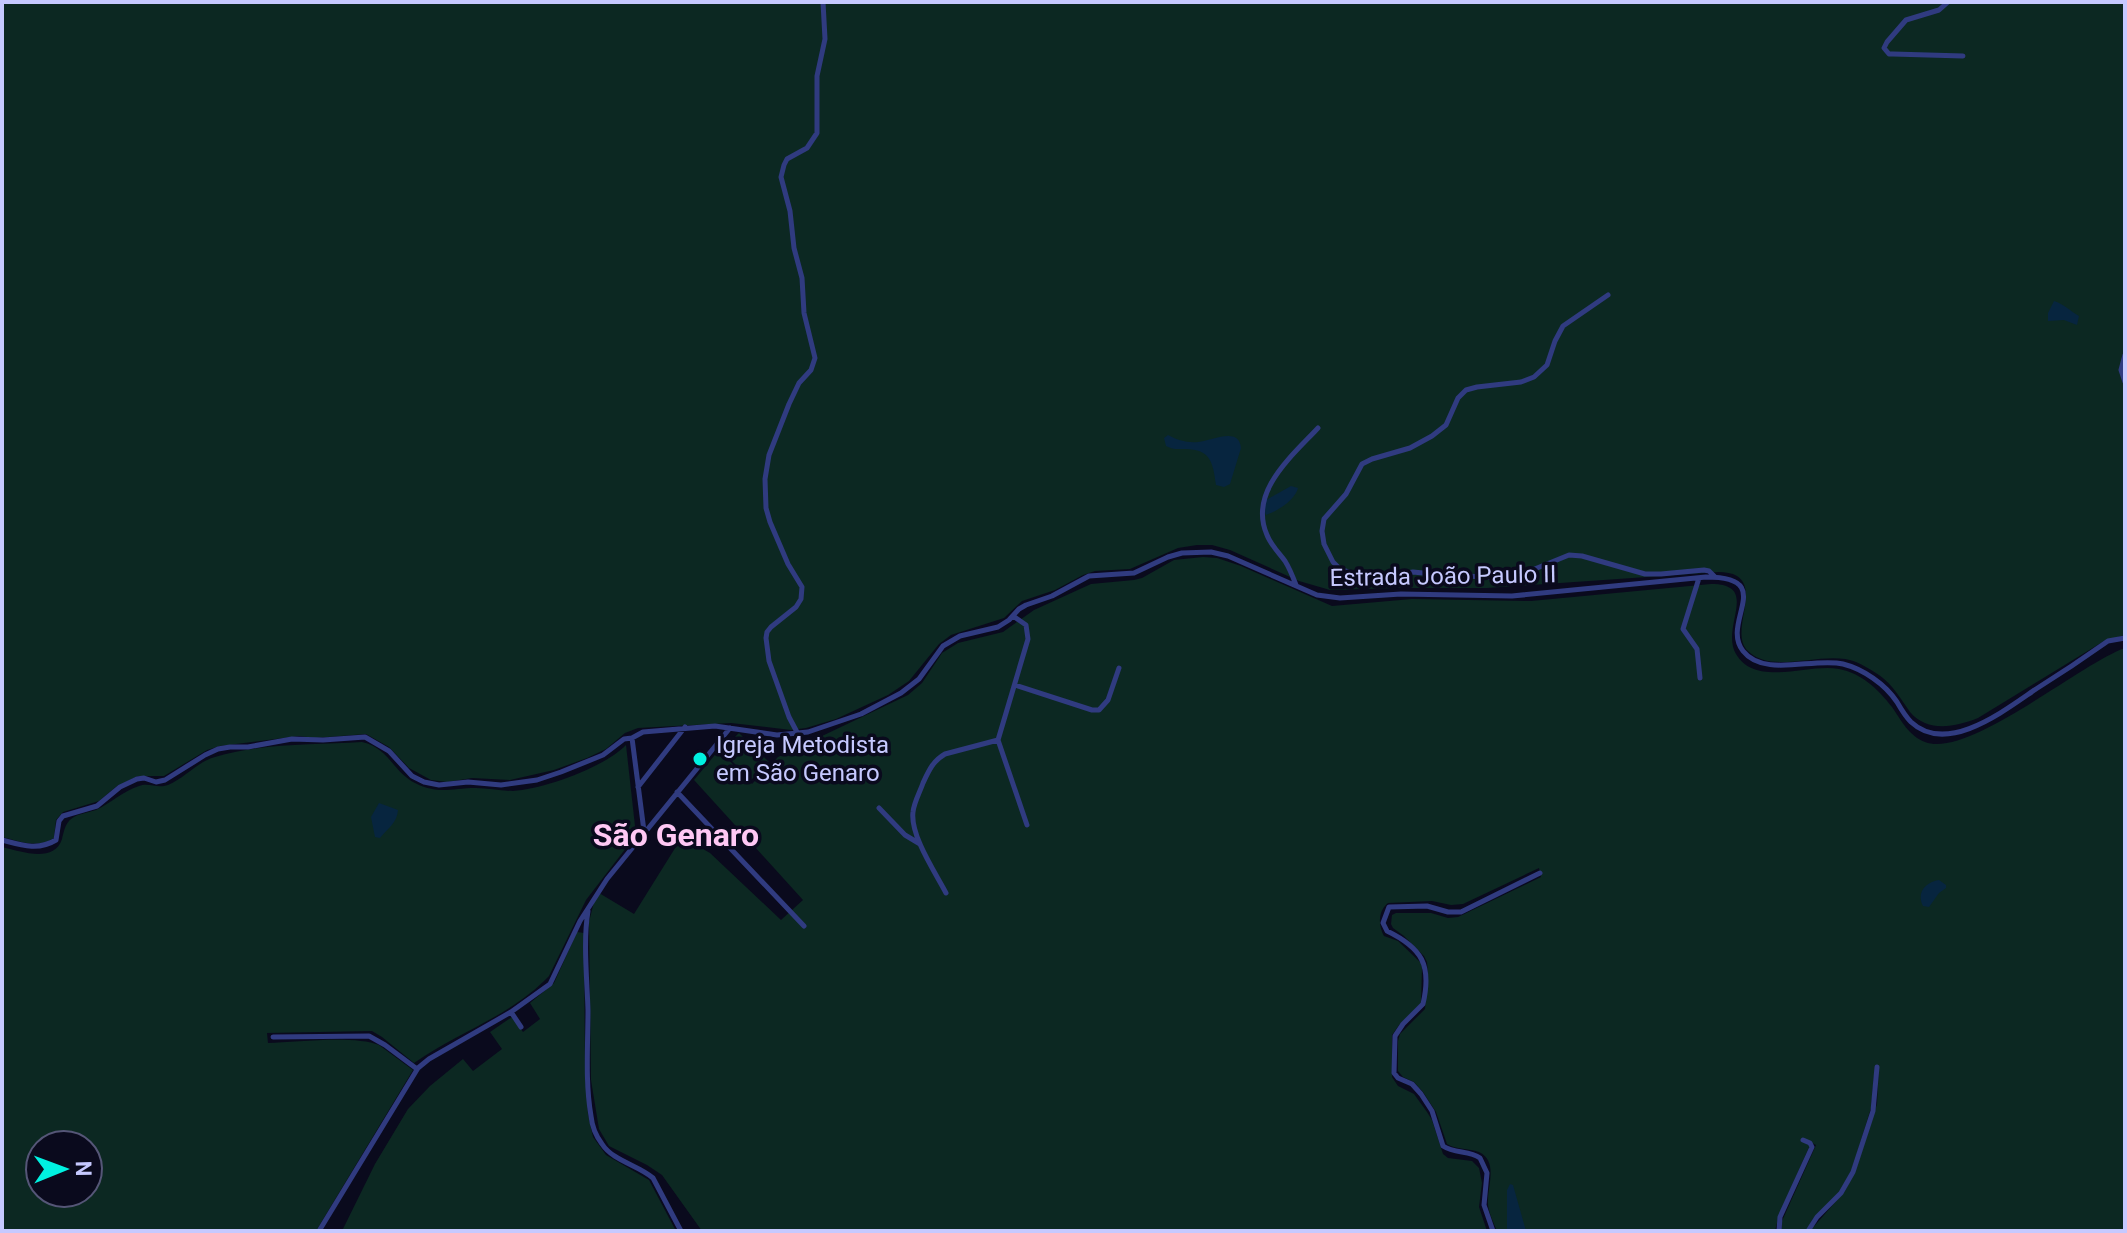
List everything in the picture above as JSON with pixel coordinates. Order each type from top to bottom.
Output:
[{"type":"street","points":[[798,734],[772,670],[766,638],[771,627],[796,607],[801,599],[802,587],[788,564],[768,517],[765,479],[769,455],[789,404],[799,383],[811,370],[815,358],[804,313],[802,278],[781,171],[787,159],[807,148],[817,133],[817,76],[825,39],[823,2]]},
{"type":"street","points":[[1948,2],[1939,10],[1906,20],[1884,48],[1889,54],[1963,56]]},
{"type":"street","points":[[1608,295],[1563,326],[1547,365],[1534,377],[1516,383],[1466,390],[1458,398],[1446,425],[1432,436],[1410,448],[1362,464],[1346,494],[1324,519],[1324,544],[1337,567],[1381,577],[1413,572],[1508,578],[1569,555],[1645,574],[1709,571],[1715,577],[1734,580],[1741,587],[1743,604],[1737,635],[1741,649],[1750,658],[1774,665],[1828,662],[1851,666],[1886,689],[1907,718],[1931,734],[1961,731],[2000,714],[2108,641],[2125,638]]},
{"type":"street","points":[[2125,355],[2121,370],[2125,382]]},
{"type":"street","points":[[1296,585],[1285,561],[1267,535],[1261,507],[1278,473],[1318,428]]},
{"type":"street","name":"Estrada João Paulo II","points":[[2,840],[28,847],[45,846],[56,840],[59,821],[63,816],[97,806],[120,787],[137,779],[165,780],[218,749],[292,739],[365,737],[389,751],[412,776],[424,782],[439,785],[468,782],[501,785],[537,780],[561,772],[603,755],[621,740],[643,732],[685,727],[798,734],[861,714],[901,693],[919,679],[935,655],[952,640],[998,627],[1026,605],[1052,596],[1089,576],[1134,573],[1168,557],[1193,552],[1228,556],[1330,598],[1401,594],[1512,596],[1715,577]]},
{"type":"street","points":[[1699,578],[1683,629],[1697,649],[1700,678]]},
{"type":"street","points":[[1013,616],[1026,625],[1028,633],[998,740],[1027,825]]},
{"type":"street","points":[[1015,685],[1099,710],[1108,700],[1119,668]]},
{"type":"street","points":[[637,788],[685,727]]},
{"type":"street","points":[[319,1231],[417,1069],[511,1012],[553,979],[591,902],[644,831],[730,728]]},
{"type":"street","points":[[632,738],[644,831]]},
{"type":"street","points":[[946,893],[921,844],[914,827],[913,813],[932,764],[945,754],[998,740]]},
{"type":"street","points":[[677,792],[804,926]]},
{"type":"street","points":[[879,808],[905,835],[921,844]]},
{"type":"street","points":[[1493,1231],[1484,1205],[1487,1173],[1480,1158],[1443,1146],[1432,1111],[1421,1094],[1394,1073],[1395,1036],[1423,1004],[1426,968],[1422,958],[1402,938],[1387,931],[1383,923],[1389,907],[1427,906],[1461,912],[1540,873]]},
{"type":"street","points":[[591,902],[587,929],[592,1123],[606,1150],[646,1171],[653,1178],[681,1231]]},
{"type":"street","points":[[511,1012],[521,1027]]},
{"type":"street","points":[[273,1037],[369,1036],[417,1069]]},
{"type":"street","points":[[1808,1231],[1841,1193],[1853,1172],[1873,1111],[1877,1067]]},
{"type":"street","points":[[1779,1231],[1780,1217],[1812,1147],[1803,1140]]},
{"type":"green space","points":[[2,2],[2125,2],[2125,635],[2104,641],[1978,718],[1951,726],[1933,726],[1917,719],[1884,679],[1856,662],[1830,658],[1771,661],[1748,651],[1742,634],[1746,592],[1743,583],[1731,573],[1487,588],[1330,590],[1299,581],[1230,550],[1197,545],[1178,548],[1130,569],[1095,571],[1022,601],[1004,618],[951,635],[939,644],[909,681],[888,695],[836,719],[806,728],[791,730],[731,723],[638,728],[625,733],[606,749],[554,770],[510,780],[472,778],[447,782],[431,780],[409,768],[389,747],[366,734],[315,738],[299,736],[220,746],[207,750],[164,776],[138,776],[117,786],[99,801],[63,812],[56,820],[54,838],[48,841],[28,843],[2,837]]},
{"type":"green space","points":[[1203,557],[1241,566],[1332,606],[1412,599],[1531,601],[1711,584],[1726,586],[1734,591],[1737,599],[1732,643],[1745,664],[1769,672],[1826,668],[1855,674],[1875,688],[1910,732],[1925,742],[1944,743],[1968,737],[2125,648],[2125,1231],[1810,1231],[1845,1191],[1857,1166],[1877,1104],[1879,1066],[1875,1065],[1871,1108],[1852,1169],[1842,1189],[1813,1219],[1806,1231],[1781,1231],[1782,1221],[1816,1145],[1802,1138],[1810,1145],[1775,1231],[1497,1231],[1488,1204],[1491,1174],[1485,1156],[1447,1144],[1436,1112],[1423,1092],[1398,1071],[1400,1034],[1425,1009],[1428,974],[1424,956],[1393,928],[1392,915],[1431,913],[1448,918],[1458,917],[1541,877],[1539,868],[1463,904],[1432,901],[1388,903],[1380,918],[1384,936],[1398,941],[1421,963],[1422,968],[1421,1003],[1392,1035],[1392,1077],[1398,1086],[1414,1094],[1427,1112],[1443,1154],[1448,1158],[1472,1161],[1479,1168],[1482,1183],[1479,1207],[1487,1231],[702,1231],[662,1175],[609,1146],[599,1129],[591,1080],[589,922],[599,893],[634,914],[682,837],[710,853],[781,920],[803,900],[694,780],[719,750],[752,784],[778,757],[908,695],[922,683],[942,653],[958,643],[1003,632],[1034,610],[1091,584],[1134,580],[1174,560]]},
{"type":"green space","points":[[739,733],[769,762],[751,780],[721,750]]},
{"type":"green space","points":[[362,742],[379,749],[415,783],[431,789],[513,791],[573,776],[604,761],[626,745],[636,835],[586,900],[549,976],[501,1013],[414,1063],[372,1031],[267,1033],[268,1043],[368,1042],[379,1045],[413,1070],[316,1231],[2,1231],[2,847],[44,854],[58,847],[71,819],[96,810],[128,791],[139,786],[168,785],[215,757],[269,747]]},
{"type":"green space","points":[[577,932],[584,933],[585,1072],[593,1137],[606,1155],[649,1180],[676,1231],[342,1231],[375,1164],[408,1109],[463,1059],[473,1071],[502,1049],[490,1032],[512,1017],[523,1032],[540,1019],[530,1003],[554,983]]},
{"type":"water","points":[[2054,301],[2079,316],[2077,325],[2064,320],[2048,321]]},
{"type":"water","points":[[1168,435],[1182,441],[1230,436],[1239,441],[1241,448],[1230,484],[1224,487],[1216,485],[1212,464],[1200,452],[1166,446],[1164,438]]},
{"type":"water","points":[[1291,486],[1298,488],[1290,501],[1266,515],[1266,500]]},
{"type":"water","points":[[379,803],[398,810],[394,822],[380,838],[375,837],[371,817]]},
{"type":"water","points":[[1939,880],[1946,888],[1929,907],[1923,906],[1921,896],[1924,888]]},
{"type":"water","points":[[1510,1184],[1513,1185],[1526,1231],[1507,1231],[1507,1190]]},
{"type":"place","name":"Igreja Metodista em São Genaro","points":[[700,759]]},
{"type":"district","name":"São Genaro","points":[[676,835]]}]
